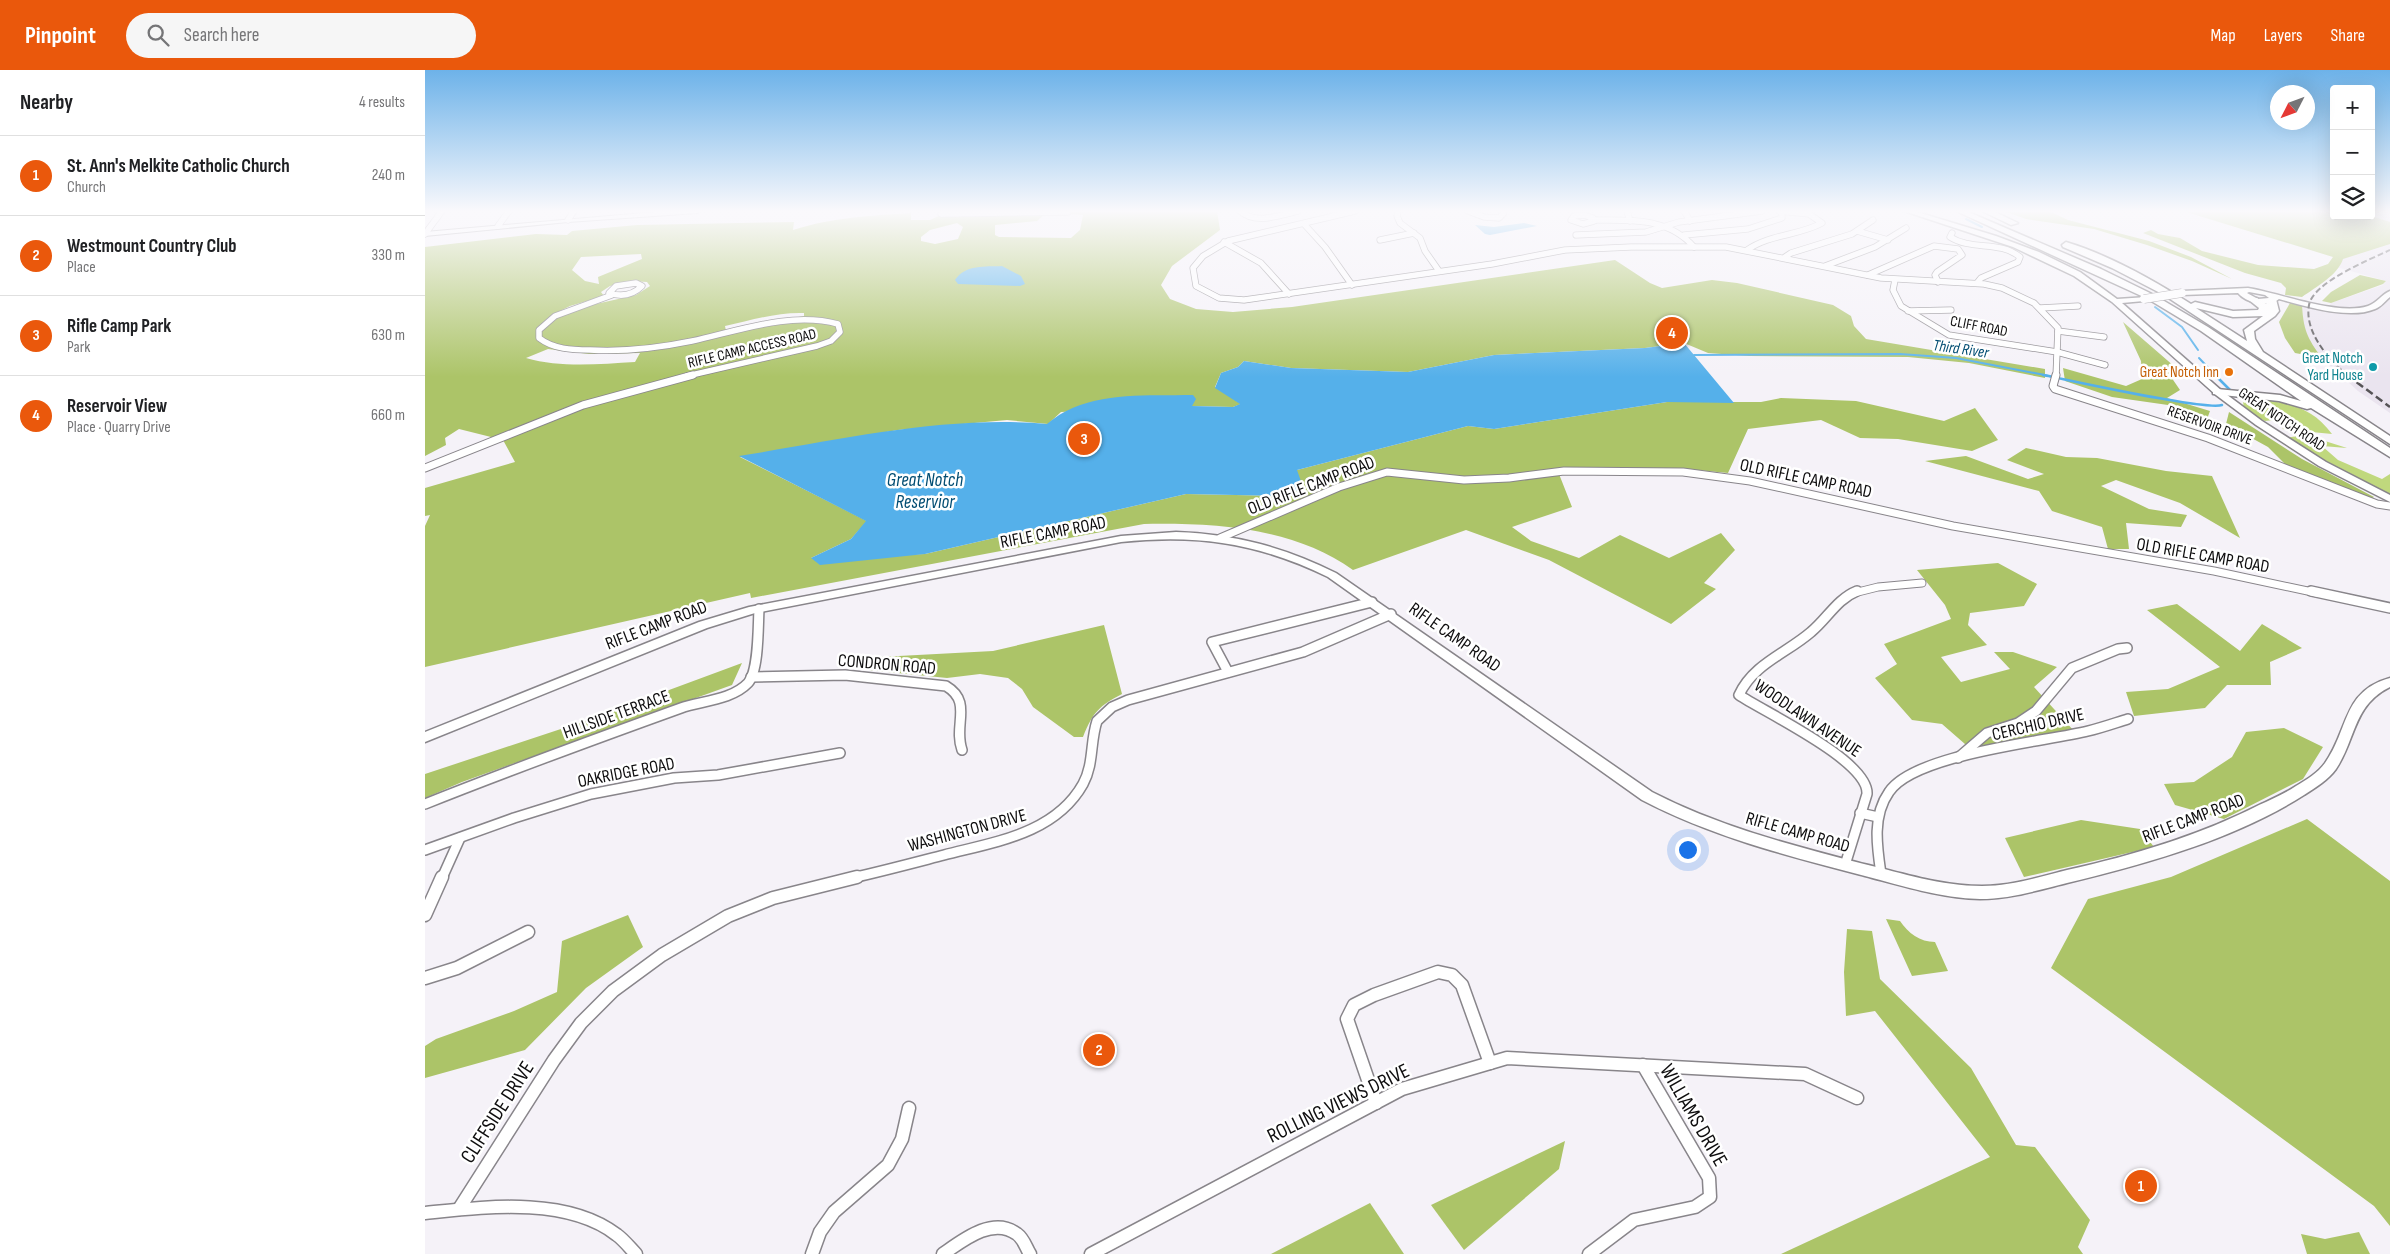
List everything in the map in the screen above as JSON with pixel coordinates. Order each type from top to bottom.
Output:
[{"type":"highway","points":[[2088,266],[2148,296],[2212,335],[2336,420],[2390,453]]},
{"type":"highway","points":[[2113,266],[2208,309],[2240,315],[2264,312],[2264,307],[2249,296]]},
{"type":"highway","points":[[2177,295],[2263,356],[2390,441]]},
{"type":"highway","points":[[2263,356],[2251,339],[2249,330],[2272,314],[2274,311],[2271,304],[2273,298]]},
{"type":"highway","points":[[2217,392],[2287,400],[2312,408],[2336,420]]},
{"type":"highway","points":[[2235,406],[2241,396]]},
{"type":"street","points":[[1194,266],[1196,286],[1208,296],[1224,300],[1244,300],[1289,294],[1475,266]]},
{"type":"street","points":[[1263,266],[1289,294]]},
{"type":"street","points":[[1339,266],[1352,285]]},
{"type":"street","points":[[1436,266],[1439,271]]},
{"type":"street","points":[[1825,266],[1895,280],[1977,283],[2013,291],[2040,308],[2058,328],[2057,352]]},
{"type":"street","points":[[1868,275],[1888,266]]},
{"type":"street","points":[[1938,282],[1935,275],[1945,266]]},
{"type":"street","points":[[1977,283],[1981,278],[2008,266]]},
{"type":"street","name":"GREAT NOTCH ROAD","points":[[2063,266],[2093,284],[2115,301],[2235,406],[2307,455],[2390,499]]},
{"type":"street","name":"CLIFF ROAD","points":[[1895,280],[1893,290],[1895,298],[1908,311],[1949,335],[2057,352],[2105,365]]},
{"type":"street","points":[[636,283],[643,286],[633,293],[612,295],[609,293],[609,290],[621,285],[636,283]]},
{"type":"street","points":[[2249,296],[2255,290],[2273,298]]},
{"type":"street","points":[[2115,301],[2222,292],[2293,299],[2337,308],[2364,309],[2376,305],[2390,293]]},
{"type":"street","name":"RIFLE CAMP ACCESS ROAD","points":[[425,468],[562,413],[606,398],[651,385],[817,346],[831,341],[840,332],[838,324],[832,321],[813,319],[756,327],[676,344],[618,351],[556,347],[539,338],[538,332],[541,326],[554,316],[612,295]]},
{"type":"street","points":[[2040,308],[2078,306]]},
{"type":"street","points":[[1908,311],[1951,310]]},
{"type":"street","points":[[2058,331],[2103,337]]},
{"type":"street","name":"RESERVOIR DRIVE","points":[[2057,352],[2056,379],[2053,386],[2055,389],[2208,438],[2377,504],[2390,506]]},
{"type":"street","name":"OLD RIFLE CAMP ROAD","points":[[1220,538],[1339,488],[1387,472],[1403,472],[1431,478],[1464,480],[1509,478],[1564,471],[1683,472],[1749,481],[1953,526],[2214,571],[2390,608]]},
{"type":"street","name":"RIFLE CAMP ROAD","points":[[425,737],[703,625],[759,609],[1121,538],[1174,535],[1220,538],[1264,546],[1296,557],[1332,575],[1391,614],[1671,810],[1726,831],[1845,865],[1941,889],[1972,892],[2024,888],[2150,856],[2223,830],[2303,789],[2332,766],[2352,715],[2361,702],[2378,687],[2390,682]]},
{"type":"street","name":"WOODLAWN AVENUE","points":[[1845,865],[1867,788],[1863,774],[1802,731],[1739,695],[1741,688],[1751,676],[1812,632],[1851,593],[1865,589],[1922,583]]},
{"type":"street","points":[[1228,672],[1212,642],[1372,602]]},
{"type":"street","points":[[751,677],[759,609]]},
{"type":"street","name":"WASHINGTON DRIVE","points":[[571,1037],[586,1018],[613,991],[662,955],[728,916],[773,898],[1008,838],[1038,828],[1064,808],[1083,784],[1089,770],[1095,727],[1105,710],[1128,700],[1321,646],[1391,614]]},
{"type":"street","name":"CERCHIO DRIVE","points":[[1956,759],[1987,733],[2018,723],[2036,711],[2072,668],[2118,649],[2127,648]]},
{"type":"street","name":"CONDRON ROAD","points":[[751,677],[845,675],[946,686],[956,690],[961,696],[958,738],[962,750]]},
{"type":"street","name":"HILLSIDE TERRACE","points":[[425,804],[638,722],[729,694],[744,686],[751,677]]},
{"type":"street","name":"CERCHIO DRIVE","points":[[1881,874],[1877,841],[1879,817],[1890,790],[1903,778],[1956,759],[2088,730],[2128,719]]},
{"type":"street","name":"OAKRIDGE ROAD","points":[[425,850],[582,796],[625,786],[674,778],[718,775],[840,753]]},
{"type":"street","points":[[1860,813],[1879,817]]},
{"type":"street","points":[[425,915],[460,838]]},
{"type":"street","points":[[425,978],[457,968],[528,932]]},
{"type":"street","points":[[1376,1103],[1347,1019],[1354,1005],[1374,995],[1438,972],[1452,975],[1462,985],[1490,1062]]},
{"type":"street","name":"CLIFFSIDE DRIVE","points":[[459,1209],[571,1037]]},
{"type":"street","name":"ROLLING VIEWS DRIVE","points":[[1091,1254],[1402,1089],[1507,1058],[1805,1074],[1857,1098]]},
{"type":"street","name":"WILLIAMS DRIVE","points":[[1589,1254],[1634,1220],[1695,1207],[1710,1197],[1709,1178],[1643,1065]]},
{"type":"street","points":[[812,1254],[820,1232],[834,1212],[888,1164],[902,1139],[909,1108]]},
{"type":"street","points":[[425,1213],[509,1205],[548,1210],[600,1222],[620,1236],[637,1254]]},
{"type":"street","points":[[943,1254],[972,1233],[1001,1227],[1018,1234],[1030,1254]]},
{"type":"shaded area","points":[[2334,266],[2390,266],[2390,413],[2358,391],[2322,358],[2309,341],[2303,324],[2302,303],[2328,308],[2331,303],[2383,285],[2386,281]]},
{"type":"green space","points":[[425,266],[575,266],[572,270],[585,281],[599,284],[598,277],[624,266],[1172,266],[1161,285],[1170,299],[1196,309],[1233,312],[1292,307],[1572,266],[1625,266],[1650,283],[1662,288],[1712,280],[1737,283],[1833,305],[1851,316],[1854,326],[1866,339],[2045,369],[2045,378],[1969,363],[1908,357],[1749,356],[1708,353],[1684,343],[1645,348],[1494,355],[1408,372],[1291,368],[1244,361],[1238,367],[1221,373],[1215,387],[1241,404],[1233,407],[1192,406],[1061,412],[1048,424],[1007,420],[898,430],[740,457],[867,521],[851,539],[811,558],[925,554],[1186,494],[1288,496],[1297,470],[1468,426],[1494,429],[1667,402],[1761,402],[1781,398],[1856,401],[1944,421],[1975,408],[1998,440],[1972,451],[1898,439],[1860,438],[1821,420],[1748,429],[1728,473],[1676,468],[1561,468],[1559,474],[1572,507],[1512,527],[1531,541],[1579,558],[1620,535],[1669,558],[1721,533],[1735,550],[1704,583],[1716,589],[1671,624],[1549,560],[1466,530],[1353,570],[1330,556],[1305,545],[1253,530],[1198,525],[1144,524],[751,598],[750,593],[425,667],[425,526],[430,515],[425,516],[425,488],[515,462],[503,440],[459,429],[445,438],[446,445],[425,456]],"holes":[[[631,281],[647,282],[650,286],[636,295],[556,313],[570,306],[604,296],[601,292],[610,286]],[[804,313],[804,316],[726,331],[725,326],[764,317]],[[548,349],[589,354],[640,353],[635,362],[608,364],[566,364],[526,358]]]},
{"type":"green space","points":[[2204,266],[2208,266],[2232,279]]},
{"type":"green space","points":[[2228,266],[2276,266],[2314,269],[2322,266],[2339,266],[2320,285],[2302,297],[2285,295],[2286,288],[2281,283]]},
{"type":"green space","points":[[2360,275],[2386,281],[2383,284],[2331,303],[2322,301],[2331,292]]},
{"type":"green space","points":[[2290,303],[2302,303],[2303,320],[2307,333],[2322,358],[2295,353],[2285,338],[2279,322]]},
{"type":"green space","points":[[2123,322],[2182,373],[2169,374],[2180,390],[2167,398],[2210,411],[2207,419],[2168,405],[2112,397],[2065,381],[2063,368],[2126,386],[2142,379],[2141,361]]},
{"type":"green space","points":[[2257,399],[2279,402],[2308,412],[2332,434],[2282,429],[2296,421],[2289,418],[2265,421],[2244,410],[2243,401]]},
{"type":"green space","points":[[2229,412],[2302,459],[2374,497],[2371,499],[2288,467],[2268,447],[2226,424]]},
{"type":"green space","points":[[2306,435],[2347,448],[2322,446],[2338,460],[2382,479],[2390,474],[2390,494],[2357,479],[2285,438]]},
{"type":"green space","points":[[2026,448],[2066,457],[2097,458],[2166,471],[2212,476],[2240,538],[2180,503],[2116,480],[2101,486],[2149,509],[2187,515],[2181,527],[2126,523],[2129,549],[2108,549],[2102,527],[2052,511],[2039,491],[1925,461],[1966,456],[2028,479],[2044,474],[2007,460]]},
{"type":"green space","points":[[1998,563],[2037,584],[2024,606],[1970,613],[1968,625],[1987,645],[1941,657],[1961,682],[2010,669],[1994,652],[2013,652],[2057,667],[2034,687],[2074,731],[1973,751],[1942,724],[1912,720],[1875,678],[1897,664],[1884,644],[1951,619],[1945,605],[1917,570]]},
{"type":"green space","points":[[2177,604],[2240,651],[2262,624],[2302,648],[2270,662],[2271,685],[2227,685],[2205,708],[2134,716],[2126,692],[2168,689],[2220,667],[2147,610]]},
{"type":"green space","points":[[1104,625],[1122,694],[1102,706],[1090,721],[1083,737],[1074,737],[1033,707],[1022,689],[1008,678],[980,674],[947,678],[859,669],[861,658],[993,651]]},
{"type":"green space","points":[[742,663],[732,685],[462,782],[425,798],[425,774],[588,720]]},
{"type":"green space","points":[[2284,728],[2323,747],[2303,779],[2224,819],[2175,805],[2164,784],[2194,782],[2232,757],[2246,732]]},
{"type":"green space","points":[[2307,819],[2390,881],[2390,1226],[2374,1206],[2051,968],[2088,899],[2171,877]]},
{"type":"green space","points":[[2081,820],[2140,829],[2154,847],[2024,877],[2005,838]]},
{"type":"green space","points":[[628,915],[643,947],[586,988],[525,1050],[425,1078],[425,1046],[436,1039],[514,1011],[557,992],[562,941]]},
{"type":"green space","points":[[1886,919],[1900,921],[1915,936],[1935,942],[1948,971],[1912,976]]},
{"type":"green space","points":[[1847,929],[1872,931],[1880,979],[1971,1068],[2016,1145],[2035,1147],[2090,1220],[2078,1247],[2083,1254],[1781,1254],[1990,1157],[1875,1011],[1846,1016],[1844,972]]},
{"type":"green space","points":[[1565,1141],[1559,1169],[1464,1250],[1431,1205]]},
{"type":"green space","points":[[1370,1203],[1404,1254],[1271,1254]]},
{"type":"green space","points":[[2359,1232],[2370,1254],[2307,1254],[2301,1234],[2325,1239]]},
{"type":"water","points":[[1002,266],[1021,276],[1025,284],[1020,286],[958,284],[955,280],[965,271],[983,267]]},
{"type":"water","name":"Great Notch Reservior","points":[[1684,343],[1734,403],[1667,402],[1494,429],[1468,426],[1297,470],[1303,487],[1288,496],[1186,494],[925,554],[820,565],[811,558],[851,539],[866,521],[739,456],[854,436],[931,426],[1009,422],[1047,424],[1062,413],[1079,405],[1116,397],[1193,395],[1196,399],[1192,406],[1233,407],[1240,404],[1215,388],[1221,373],[1238,367],[1244,361],[1291,368],[1408,372],[1494,355],[1645,348]]},
{"type":"waterway","name":"Third River","points":[[2155,307],[2182,327],[2198,350]]},
{"type":"waterway","name":"Third River","points":[[1694,355],[1900,354],[1956,358],[2050,376]]},
{"type":"waterway","name":"Third River","points":[[2199,358],[2216,376]]},
{"type":"waterway","name":"Third River","points":[[2043,375],[2191,404],[2222,405]]},
{"type":"waterway","name":"Third River","points":[[2216,376],[2231,391]]},
{"type":"railway","points":[[2348,376],[2333,362],[2320,345],[2314,335],[2308,315],[2309,305],[2313,296],[2331,280],[2355,266]]},
{"type":"railway","points":[[2347,375],[2390,407]]},
{"type":"place","name":"Reservoir View","points":[[1672,333]]},
{"type":"place","name":"Great Notch Yard House","points":[[2373,367]]},
{"type":"place","name":"Great Notch Inn","points":[[2229,372]]},
{"type":"place","name":"Rifle Camp Park","points":[[1084,439]]},
{"type":"place","name":"Westmount Country Club","points":[[1099,1050]]},
{"type":"place","name":"St. Ann's Melkite Catholic Church","points":[[2141,1186]]}]
